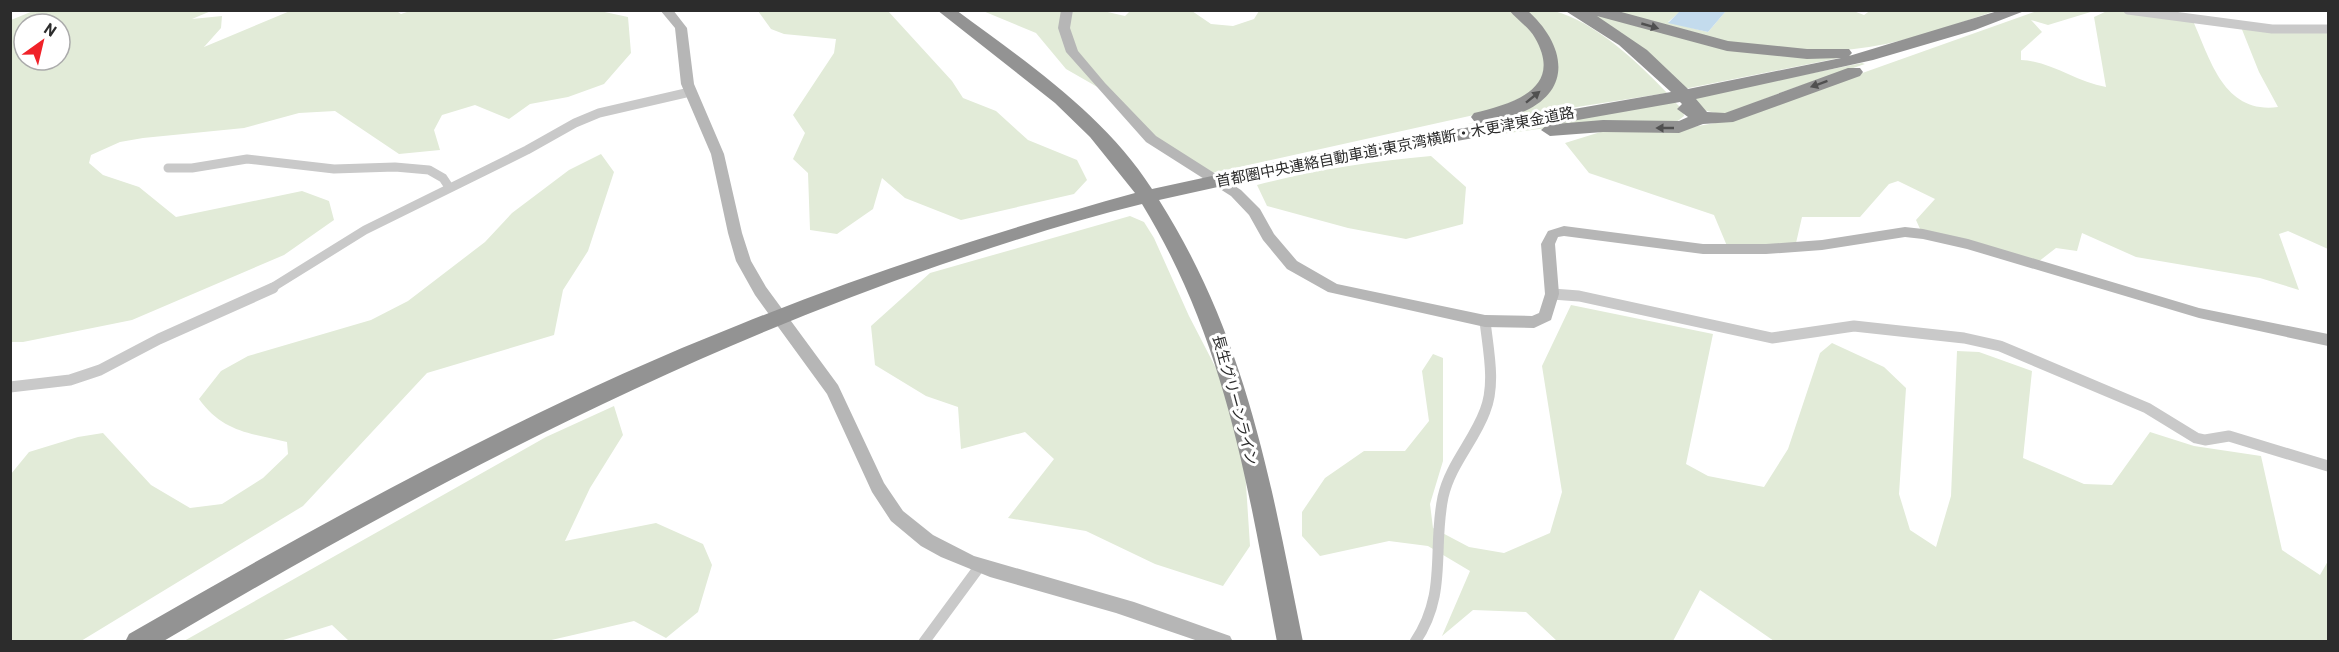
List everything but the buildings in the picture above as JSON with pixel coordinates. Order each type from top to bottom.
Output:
[{"type":"highway","name":"長生グリーンライン","points":[[945,10],[1027,70],[1062,100],[1096,134],[1157,210],[1191,270],[1224,349],[1249,444],[1290,642]]},
{"type":"highway","points":[[1275,166],[1521,106],[1540,92],[1551,75],[1552,57],[1543,36],[1517,10]]},
{"type":"highway","points":[[1558,10],[1591,25],[1642,62],[1686,110],[1708,120],[1727,118],[1870,66],[1931,48],[2015,12]]},
{"type":"highway","points":[[1336,154],[1356,157],[1571,128],[1676,128],[1692,124],[1698,112],[1647,58],[1601,24],[1572,10]]},
{"type":"highway","points":[[1593,10],[1694,39],[1762,51],[1849,53],[1927,40]]},
{"type":"highway","name":"首都圏中央連絡自動車道;東京湾横断・木更津東金道路","points":[[138,642],[371,508],[578,405],[831,298],[969,249],[1105,207],[1238,174],[1336,154],[1605,108],[1819,68],[1927,40],[2015,12]]},
{"type":"street","points":[[666,10],[679,23],[684,33],[685,71],[690,92],[703,118],[720,163],[734,238],[750,274],[841,405],[893,513],[908,527],[952,557],[1172,622],[1224,642]]},
{"type":"street","points":[[1067,10],[1064,28],[1072,52],[1151,139],[1236,193],[1255,212],[1268,237],[1292,265],[1333,288],[1485,321],[1534,322],[1546,316],[1552,294],[1548,244],[1553,234],[1564,231],[1703,249],[1822,245],[1905,232],[1968,244],[2199,313],[2328,340]]},
{"type":"street","points":[[2128,10],[2272,29],[2328,30]]},
{"type":"street","points":[[10,387],[70,380],[100,370],[159,339],[278,286],[365,230],[599,113],[690,92]]},
{"type":"street","points":[[168,168],[192,168],[247,159],[334,169],[395,167],[429,170],[443,178],[449,186]]},
{"type":"street","points":[[1552,294],[1580,296],[1772,338],[1819,329],[1854,326],[1964,338],[2000,346],[2094,385],[2147,408],[2196,438],[2205,440],[2229,436],[2328,466]]},
{"type":"street","points":[[1415,642],[1428,626],[1437,599],[1442,501],[1447,478],[1484,413],[1488,400],[1490,374],[1485,321]]},
{"type":"street","points":[[924,642],[980,566]]},
{"type":"green space","points":[[395,10],[401,14],[413,10],[600,11],[628,17],[631,53],[604,84],[568,97],[530,104],[509,119],[475,105],[442,115],[434,130],[440,150],[399,154],[335,111],[299,113],[244,128],[120,142],[91,155],[89,163],[103,175],[139,187],[176,217],[302,191],[329,201],[334,220],[284,255],[132,320],[23,342],[11,342],[11,20],[12,72],[72,72],[72,12],[31,12],[211,11],[192,19],[222,16],[221,28],[204,47],[290,11]]},
{"type":"green space","points":[[1099,10],[1125,16],[1130,11],[1192,11],[1211,24],[1233,26],[1254,19],[1259,11],[1511,11],[1534,33],[1544,48],[1547,70],[1534,92],[1492,111],[1212,173],[1159,140],[1120,100],[1066,69],[1036,33],[983,11]]},
{"type":"green space","points":[[1550,10],[1585,24],[1615,44],[1667,93],[1467,124],[1510,114],[1556,73],[1521,11]]},
{"type":"green space","points":[[1851,10],[1864,15],[1871,10],[1995,11],[1886,44],[1815,51],[1779,49],[1709,38],[1604,11],[1681,11],[1668,22],[1708,32],[1726,11]]},
{"type":"green space","points":[[2122,10],[2193,21],[2222,82],[2244,102],[2260,107],[2278,107],[2259,72],[2241,27],[2328,32],[2328,249],[2288,231],[2279,234],[2299,290],[2260,278],[2136,257],[2082,233],[2077,251],[2056,248],[2038,262],[1921,231],[1916,220],[1935,199],[1898,181],[1889,184],[1860,217],[1802,217],[1796,243],[1727,246],[1714,215],[1589,173],[1565,143],[1607,130],[1669,131],[1727,121],[2037,11],[2094,11],[2048,25],[2031,20],[2042,32],[2021,51],[2021,60],[2043,64],[2084,81],[2106,87],[2094,17],[2107,11]]},
{"type":"green space","points":[[758,11],[888,11],[952,81],[963,98],[996,111],[1028,140],[1077,160],[1087,180],[1074,194],[961,220],[905,198],[882,178],[873,209],[837,234],[810,230],[808,173],[793,159],[805,133],[793,115],[834,53],[836,39],[784,34],[771,29]]},
{"type":"green space","points":[[1585,11],[1677,37],[1818,57],[1854,55],[1684,89]]},
{"type":"green space","points":[[1865,64],[1785,91],[1724,115],[1703,110],[1690,98]]},
{"type":"green space","points":[[1674,101],[1683,110],[1684,116],[1674,124],[1562,126],[1424,144]]},
{"type":"green space","points":[[601,154],[614,172],[588,251],[563,290],[554,335],[427,373],[303,506],[81,641],[11,641],[11,474],[29,452],[78,437],[103,433],[151,485],[190,508],[222,504],[263,478],[288,454],[287,442],[238,430],[227,425],[208,410],[199,399],[221,371],[248,356],[371,320],[408,301],[485,242],[512,213],[569,170]]},
{"type":"green space","points":[[1431,156],[1466,187],[1463,224],[1406,239],[1348,228],[1267,206],[1257,185],[1344,167]]},
{"type":"green space","points":[[1130,216],[1144,222],[1154,238],[1189,316],[1219,374],[1245,469],[1250,546],[1223,586],[1155,564],[1086,531],[1008,518],[1054,459],[1025,432],[961,449],[958,407],[926,396],[875,365],[871,326],[930,273]]},
{"type":"green space","points":[[1571,305],[1713,334],[1686,464],[1708,476],[1764,487],[1788,449],[1820,353],[1832,343],[1884,367],[1906,388],[1899,494],[1910,530],[1936,547],[1951,496],[1957,351],[1979,352],[2032,371],[2023,458],[2084,484],[2112,485],[2150,432],[2194,446],[2261,456],[2282,550],[2320,575],[2328,561],[2328,641],[1774,641],[1700,590],[1673,641],[1557,641],[1526,612],[1473,610],[1442,636],[1470,571],[1428,546],[1389,541],[1320,556],[1302,536],[1302,512],[1325,478],[1364,451],[1405,451],[1429,421],[1422,371],[1433,354],[1443,358],[1443,461],[1430,504],[1433,528],[1469,547],[1504,553],[1550,533],[1562,492],[1542,366]]},
{"type":"green space","points":[[614,406],[623,435],[590,488],[565,541],[656,523],[703,544],[712,565],[698,612],[666,638],[634,621],[547,641],[349,641],[332,625],[280,641],[184,641],[546,437]]},
{"type":"water","points":[[1681,10],[1726,11],[1708,32],[1668,23]]}]
